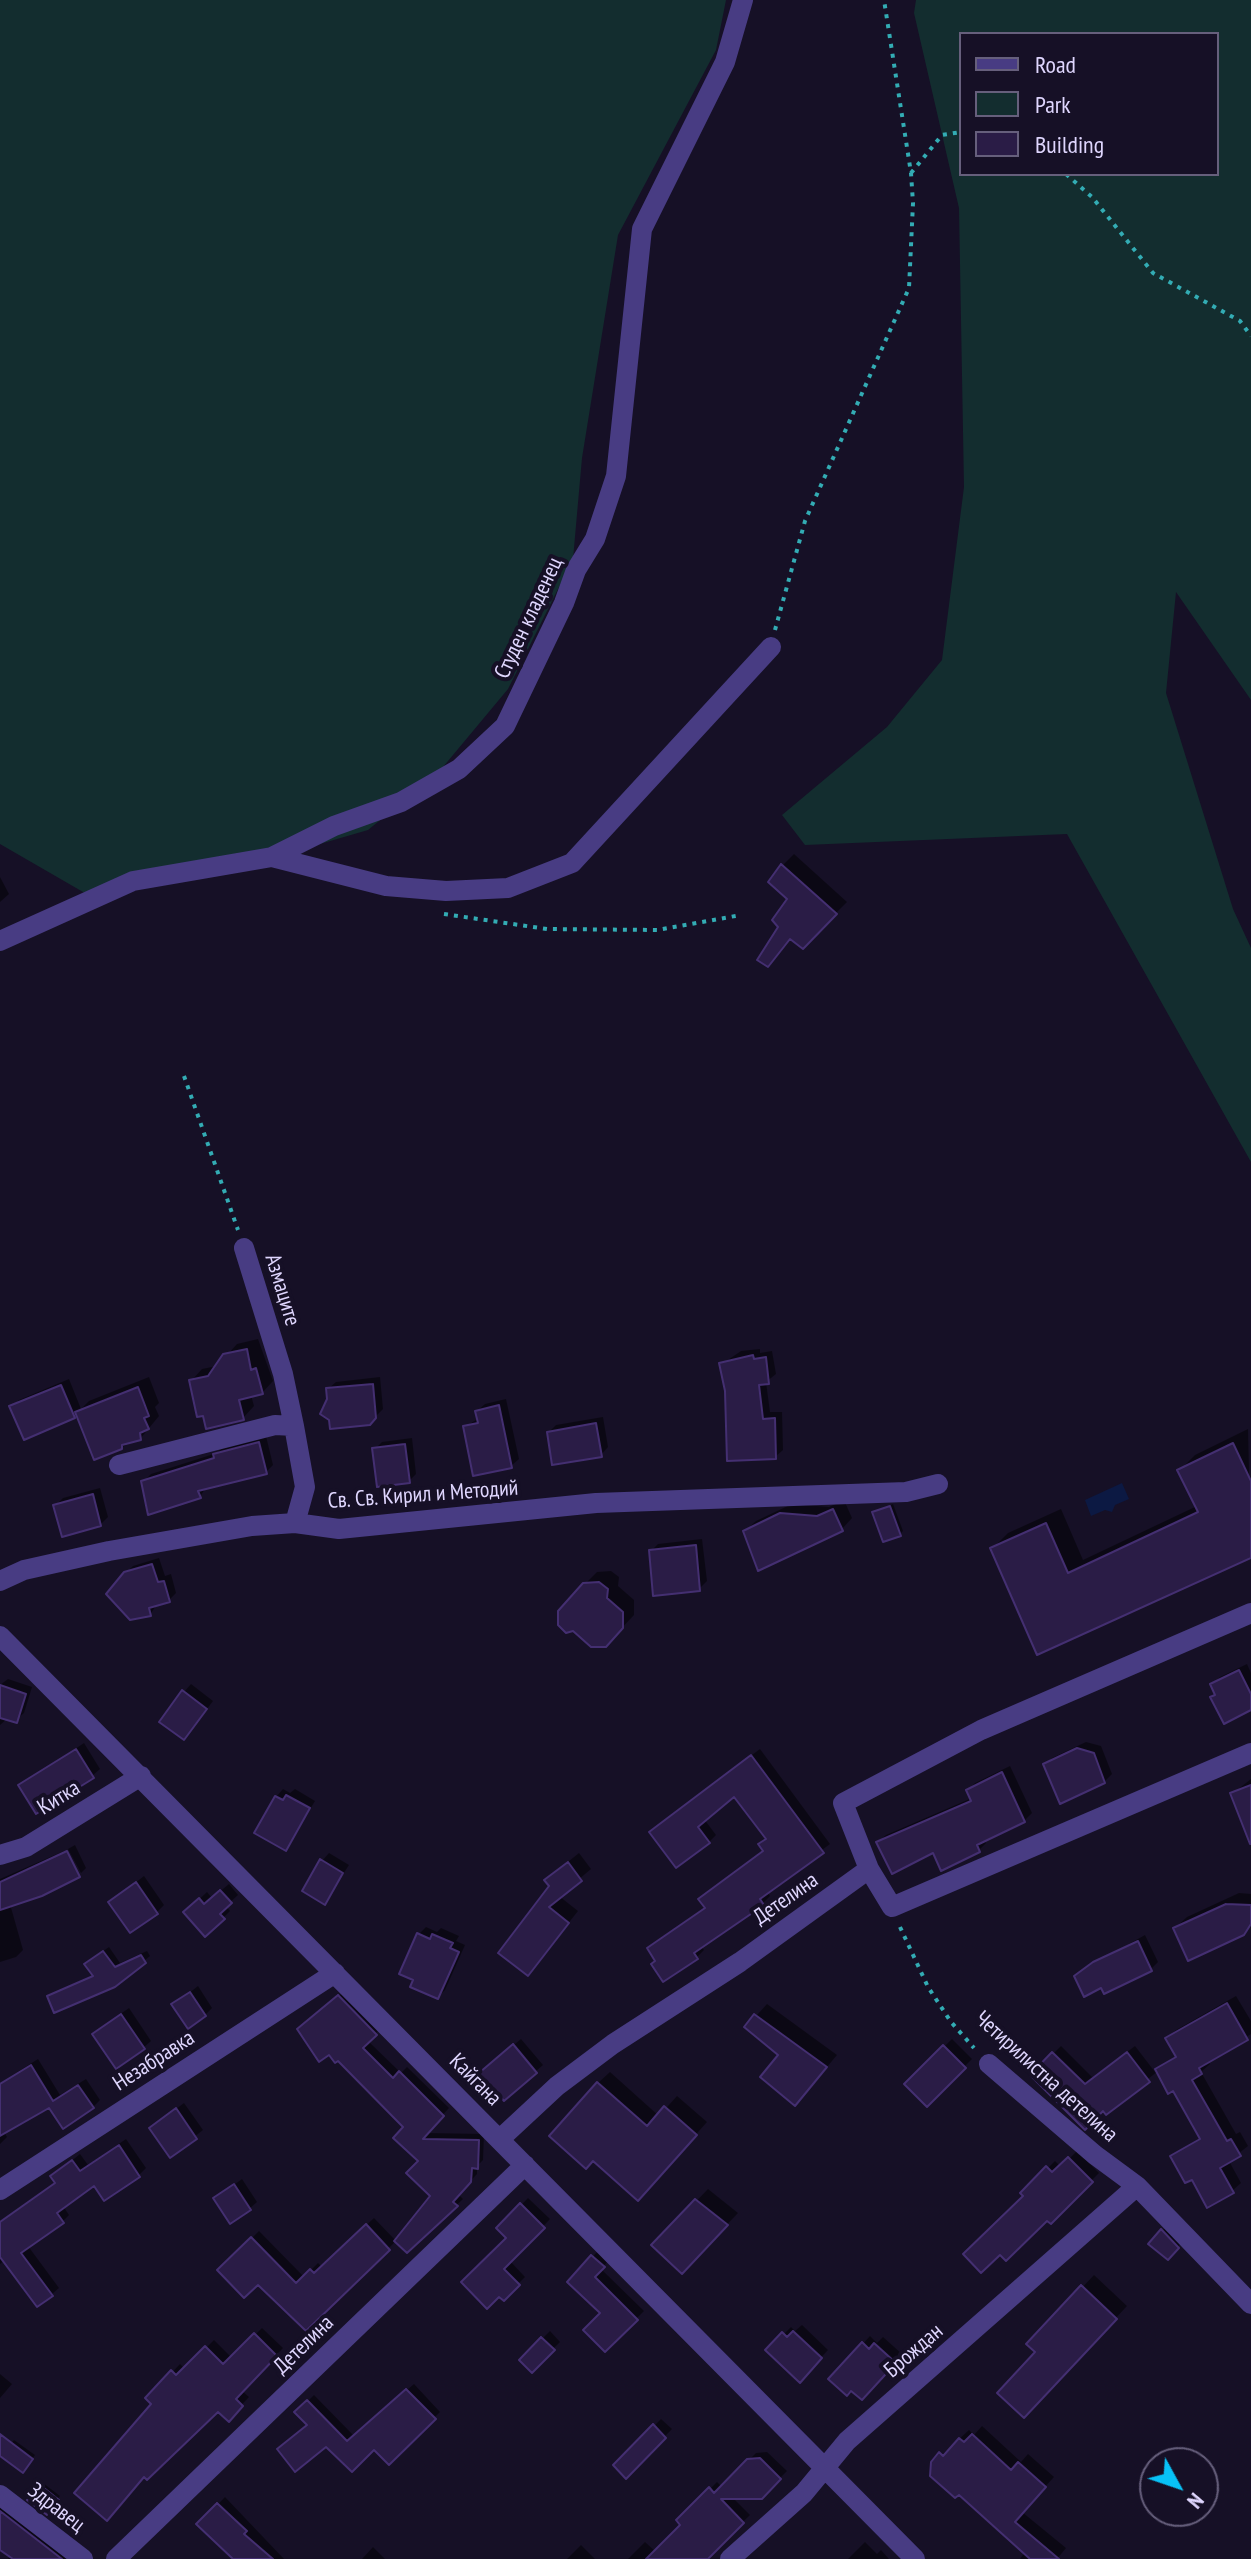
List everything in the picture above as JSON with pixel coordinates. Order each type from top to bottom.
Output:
[{"type":"street","name":"Студен кладенец","points":[[0,941],[133,881],[272,857],[334,826],[401,802],[459,769],[505,726],[564,603],[576,570],[595,539],[616,476],[642,229],[725,62],[743,0]]},
{"type":"street","points":[[272,857],[386,886],[446,891],[508,888],[572,863],[771,647]]},
{"type":"street","name":"Азмаците","points":[[244,1248],[283,1374],[294,1426],[305,1487],[295,1523]]},
{"type":"street","points":[[119,1465],[275,1425],[294,1426]]},
{"type":"street","name":"Св. Св. Кирил и Методий","points":[[0,1581],[24,1570],[109,1551],[252,1526],[295,1523],[339,1529],[596,1503],[906,1492],[938,1484]]},
{"type":"street","points":[[1251,1613],[981,1730],[843,1803],[869,1869],[892,1907],[1251,1753]]},
{"type":"street","name":"Кайгана","points":[[0,1636],[915,2559]]},
{"type":"street","name":"Китка","points":[[0,1855],[26,1847],[141,1776]]},
{"type":"street","name":"Детелина","points":[[500,2139],[557,2086],[613,2044],[740,1962],[869,1869]]},
{"type":"street","name":"Незабравка","points":[[0,2190],[335,1973]]},
{"type":"street","name":"Четирилистна детелина","points":[[989,2064],[1095,2155],[1137,2186],[1251,2304]]},
{"type":"street","name":"Детелина","points":[[116,2559],[525,2165]]},
{"type":"street","name":"Брождан","points":[[730,2559],[804,2493],[847,2441],[1137,2186]]},
{"type":"street","name":"Здравец","points":[[0,2495],[83,2559]]},
{"type":"path","points":[[771,647],[805,521],[909,288],[913,203],[911,173],[884,0]]},
{"type":"path","points":[[911,173],[942,135],[959,132]]},
{"type":"path","points":[[1068,176],[1092,197],[1153,273],[1240,321],[1251,336]]},
{"type":"path","points":[[431,913],[563,929],[657,930],[741,915]]},
{"type":"path","name":"Азмаците","points":[[184,1076],[244,1248]]},
{"type":"path","name":"Четирилистна детелина","points":[[892,1907],[928,1987],[951,2022],[989,2064]]},
{"type":"green space","points":[[0,0],[726,0],[716,50],[618,235],[582,458],[573,559],[508,689],[438,773],[368,830],[241,867],[90,896],[0,844]]},
{"type":"green space","points":[[916,0],[1251,0],[1251,700],[1176,592],[1166,693],[1233,909],[1251,948],[1251,1162],[1067,834],[805,845],[782,815],[887,727],[942,660],[964,487],[959,208],[914,13]]},
{"type":"water","points":[[1122,1483],[1129,1499],[1115,1505],[1112,1512],[1105,1510],[1091,1516],[1085,1500]]},
{"type":"building","points":[[781,864],[837,914],[803,949],[790,939],[768,967],[757,960],[778,927],[772,920],[787,899],[768,882]]},
{"type":"building","points":[[247,1349],[251,1370],[256,1368],[263,1394],[239,1400],[244,1420],[206,1429],[203,1416],[197,1417],[189,1380],[208,1376],[223,1354]]},
{"type":"building","points":[[753,1355],[754,1359],[766,1357],[769,1384],[759,1385],[763,1419],[775,1418],[776,1459],[727,1461],[725,1391],[719,1363]]},
{"type":"building","points":[[373,1384],[376,1418],[370,1425],[330,1429],[329,1420],[320,1414],[327,1399],[326,1388]]},
{"type":"building","points":[[61,1385],[75,1418],[24,1440],[9,1406]]},
{"type":"building","points":[[138,1387],[149,1416],[144,1418],[149,1429],[140,1433],[141,1440],[122,1445],[122,1449],[94,1460],[75,1412]]},
{"type":"building","points":[[499,1405],[512,1468],[473,1476],[463,1426],[478,1423],[475,1411]]},
{"type":"building","points":[[596,1423],[602,1457],[552,1465],[547,1432]]},
{"type":"building","points":[[259,1442],[267,1474],[198,1491],[201,1498],[148,1515],[141,1481],[214,1458],[213,1454]]},
{"type":"building","points":[[1233,1443],[1251,1481],[1251,1558],[1037,1655],[990,1548],[1046,1523],[1068,1573],[1198,1512],[1177,1470]]},
{"type":"building","points":[[405,1444],[410,1483],[377,1487],[372,1448]]},
{"type":"building","points":[[93,1494],[101,1526],[62,1537],[53,1505]]},
{"type":"building","points":[[890,1506],[901,1536],[883,1542],[872,1512]]},
{"type":"building","points":[[833,1509],[843,1531],[758,1571],[743,1531],[780,1513],[817,1516]]},
{"type":"building","points":[[696,1545],[700,1591],[653,1596],[649,1550]]},
{"type":"building","points":[[152,1564],[158,1582],[164,1581],[170,1602],[149,1608],[151,1616],[130,1620],[106,1594],[124,1572]]},
{"type":"building","points":[[599,1582],[608,1589],[607,1598],[623,1612],[623,1628],[606,1647],[591,1647],[573,1631],[566,1633],[558,1625],[558,1611],[583,1583]]},
{"type":"building","points":[[1239,1670],[1251,1694],[1251,1710],[1224,1724],[1210,1697],[1215,1695],[1210,1684]]},
{"type":"building","points":[[0,1685],[26,1694],[17,1723],[0,1718]]},
{"type":"building","points":[[182,1690],[207,1709],[184,1740],[159,1722]]},
{"type":"building","points":[[1077,1748],[1094,1753],[1105,1783],[1060,1804],[1043,1764]]},
{"type":"building","points":[[76,1749],[94,1778],[36,1814],[18,1785]]},
{"type":"building","points":[[751,1755],[824,1853],[760,1899],[764,1905],[694,1953],[698,1959],[663,1982],[651,1964],[655,1961],[647,1948],[705,1908],[698,1899],[763,1851],[758,1844],[766,1839],[734,1797],[698,1827],[710,1843],[676,1868],[649,1832]]},
{"type":"building","points":[[1002,1772],[1025,1822],[977,1845],[980,1852],[941,1871],[933,1853],[892,1874],[876,1842],[971,1801],[966,1790]]},
{"type":"building","points":[[1251,1785],[1251,1844],[1250,1844],[1230,1793]]},
{"type":"building","points":[[286,1795],[310,1808],[286,1851],[254,1833],[275,1796],[283,1800]]},
{"type":"building","points":[[67,1851],[80,1877],[42,1896],[0,1910],[0,1882]]},
{"type":"building","points":[[320,1859],[343,1873],[325,1905],[302,1891]]},
{"type":"building","points":[[568,1862],[582,1881],[549,1907],[569,1923],[528,1976],[498,1953],[549,1886],[544,1880]]},
{"type":"building","points":[[136,1882],[158,1914],[130,1933],[108,1902]]},
{"type":"building","points":[[220,1890],[232,1903],[220,1914],[225,1919],[205,1937],[183,1912],[199,1898],[204,1904]]},
{"type":"building","points":[[1226,1904],[1251,1905],[1251,1924],[1244,1935],[1188,1961],[1173,1928]]},
{"type":"building","points":[[417,1933],[430,1939],[432,1934],[453,1943],[450,1948],[459,1952],[438,1999],[410,1987],[413,1980],[399,1974]]},
{"type":"building","points":[[1138,1941],[1152,1971],[1104,1994],[1101,1988],[1084,1997],[1074,1976],[1093,1962]]},
{"type":"building","points":[[103,1951],[115,1967],[141,1955],[146,1963],[115,1987],[54,2013],[47,1996],[93,1976],[84,1964]]},
{"type":"building","points":[[190,1992],[206,2016],[188,2029],[171,2004]]},
{"type":"building","points":[[338,1995],[377,2035],[363,2048],[393,2078],[399,2071],[444,2116],[423,2139],[479,2140],[478,2169],[472,2168],[471,2182],[453,2202],[458,2206],[407,2253],[394,2241],[430,2196],[406,2173],[418,2161],[393,2138],[403,2127],[338,2061],[335,2063],[329,2055],[319,2062],[297,2029]]},
{"type":"building","points":[[1227,2003],[1248,2040],[1199,2068],[1202,2074],[1192,2080],[1227,2141],[1231,2139],[1241,2156],[1220,2168],[1234,2193],[1207,2208],[1192,2180],[1185,2183],[1170,2156],[1200,2139],[1173,2091],[1168,2094],[1155,2069],[1176,2057],[1165,2038]]},
{"type":"building","points":[[121,2014],[145,2049],[116,2069],[92,2034]]},
{"type":"building","points":[[754,2014],[827,2067],[795,2106],[760,2077],[778,2055],[744,2027]]},
{"type":"building","points":[[513,2044],[537,2073],[504,2101],[479,2073]]},
{"type":"building","points":[[943,2045],[966,2068],[927,2107],[904,2084]]},
{"type":"building","points":[[1052,2052],[1085,2084],[1127,2052],[1150,2082],[1106,2115],[1103,2111],[1085,2130],[1030,2075]]},
{"type":"building","points":[[31,2065],[53,2101],[78,2085],[94,2108],[63,2129],[49,2108],[0,2136],[0,2084]]},
{"type":"building","points":[[597,2082],[647,2126],[664,2106],[697,2135],[638,2201],[593,2161],[586,2169],[549,2136]]},
{"type":"building","points":[[176,2108],[197,2139],[170,2158],[149,2128]]},
{"type":"building","points":[[119,2145],[140,2177],[104,2201],[94,2186],[57,2213],[64,2223],[21,2253],[53,2296],[37,2307],[0,2257],[0,2222],[55,2183],[50,2176],[72,2160],[80,2171]]},
{"type":"building","points":[[1068,2157],[1093,2182],[1051,2224],[1047,2221],[1006,2261],[1000,2255],[981,2273],[963,2254],[1023,2196],[1020,2193],[1046,2166],[1052,2172]]},
{"type":"building","points":[[234,2184],[251,2210],[230,2224],[213,2198]]},
{"type":"building","points":[[695,2199],[728,2225],[682,2274],[651,2245]]},
{"type":"building","points":[[520,2203],[545,2228],[504,2269],[520,2285],[504,2301],[499,2297],[487,2309],[461,2282],[506,2238],[496,2228]]},
{"type":"building","points":[[366,2224],[390,2250],[306,2331],[258,2285],[244,2298],[217,2270],[251,2237],[296,2283],[310,2269],[314,2273]]},
{"type":"building","points":[[1161,2229],[1179,2248],[1168,2260],[1148,2244]]},
{"type":"building","points":[[591,2255],[605,2267],[595,2277],[638,2320],[605,2352],[583,2330],[600,2313],[567,2282]]},
{"type":"building","points":[[1081,2285],[1117,2319],[1024,2418],[997,2393],[1035,2352],[1026,2344]]},
{"type":"building","points":[[793,2331],[822,2358],[800,2383],[765,2350],[782,2332],[787,2337]]},
{"type":"building","points":[[254,2333],[277,2356],[236,2399],[243,2406],[229,2422],[218,2412],[147,2480],[144,2477],[107,2521],[74,2493],[151,2404],[145,2398],[171,2370],[176,2375],[205,2346],[223,2364]]},
{"type":"building","points":[[541,2337],[555,2350],[532,2373],[519,2360]]},
{"type":"building","points":[[862,2342],[869,2349],[874,2343],[896,2363],[862,2400],[851,2391],[847,2396],[828,2379]]},
{"type":"building","points":[[406,2389],[436,2419],[389,2465],[374,2450],[352,2472],[326,2447],[295,2472],[277,2449],[307,2425],[294,2412],[307,2400],[347,2441]]},
{"type":"building","points":[[653,2424],[666,2438],[626,2479],[613,2465]]},
{"type":"building","points":[[0,2434],[33,2459],[23,2473],[0,2456]]},
{"type":"building","points":[[972,2434],[1011,2470],[1018,2462],[1046,2487],[1015,2522],[1059,2559],[1030,2559],[959,2495],[955,2498],[930,2476],[931,2462],[939,2452],[943,2456],[959,2438],[964,2442]]},
{"type":"building","points":[[760,2458],[781,2479],[762,2499],[721,2499],[744,2523],[708,2559],[646,2559],[680,2525],[676,2520],[709,2487],[714,2493],[747,2459]]},
{"type":"building","points":[[39,2484],[59,2500],[47,2515],[27,2500]]},
{"type":"building","points":[[217,2503],[247,2531],[244,2534],[273,2559],[233,2559],[196,2524]]},
{"type":"building","points":[[0,2511],[62,2559],[13,2559],[0,2550]]}]
